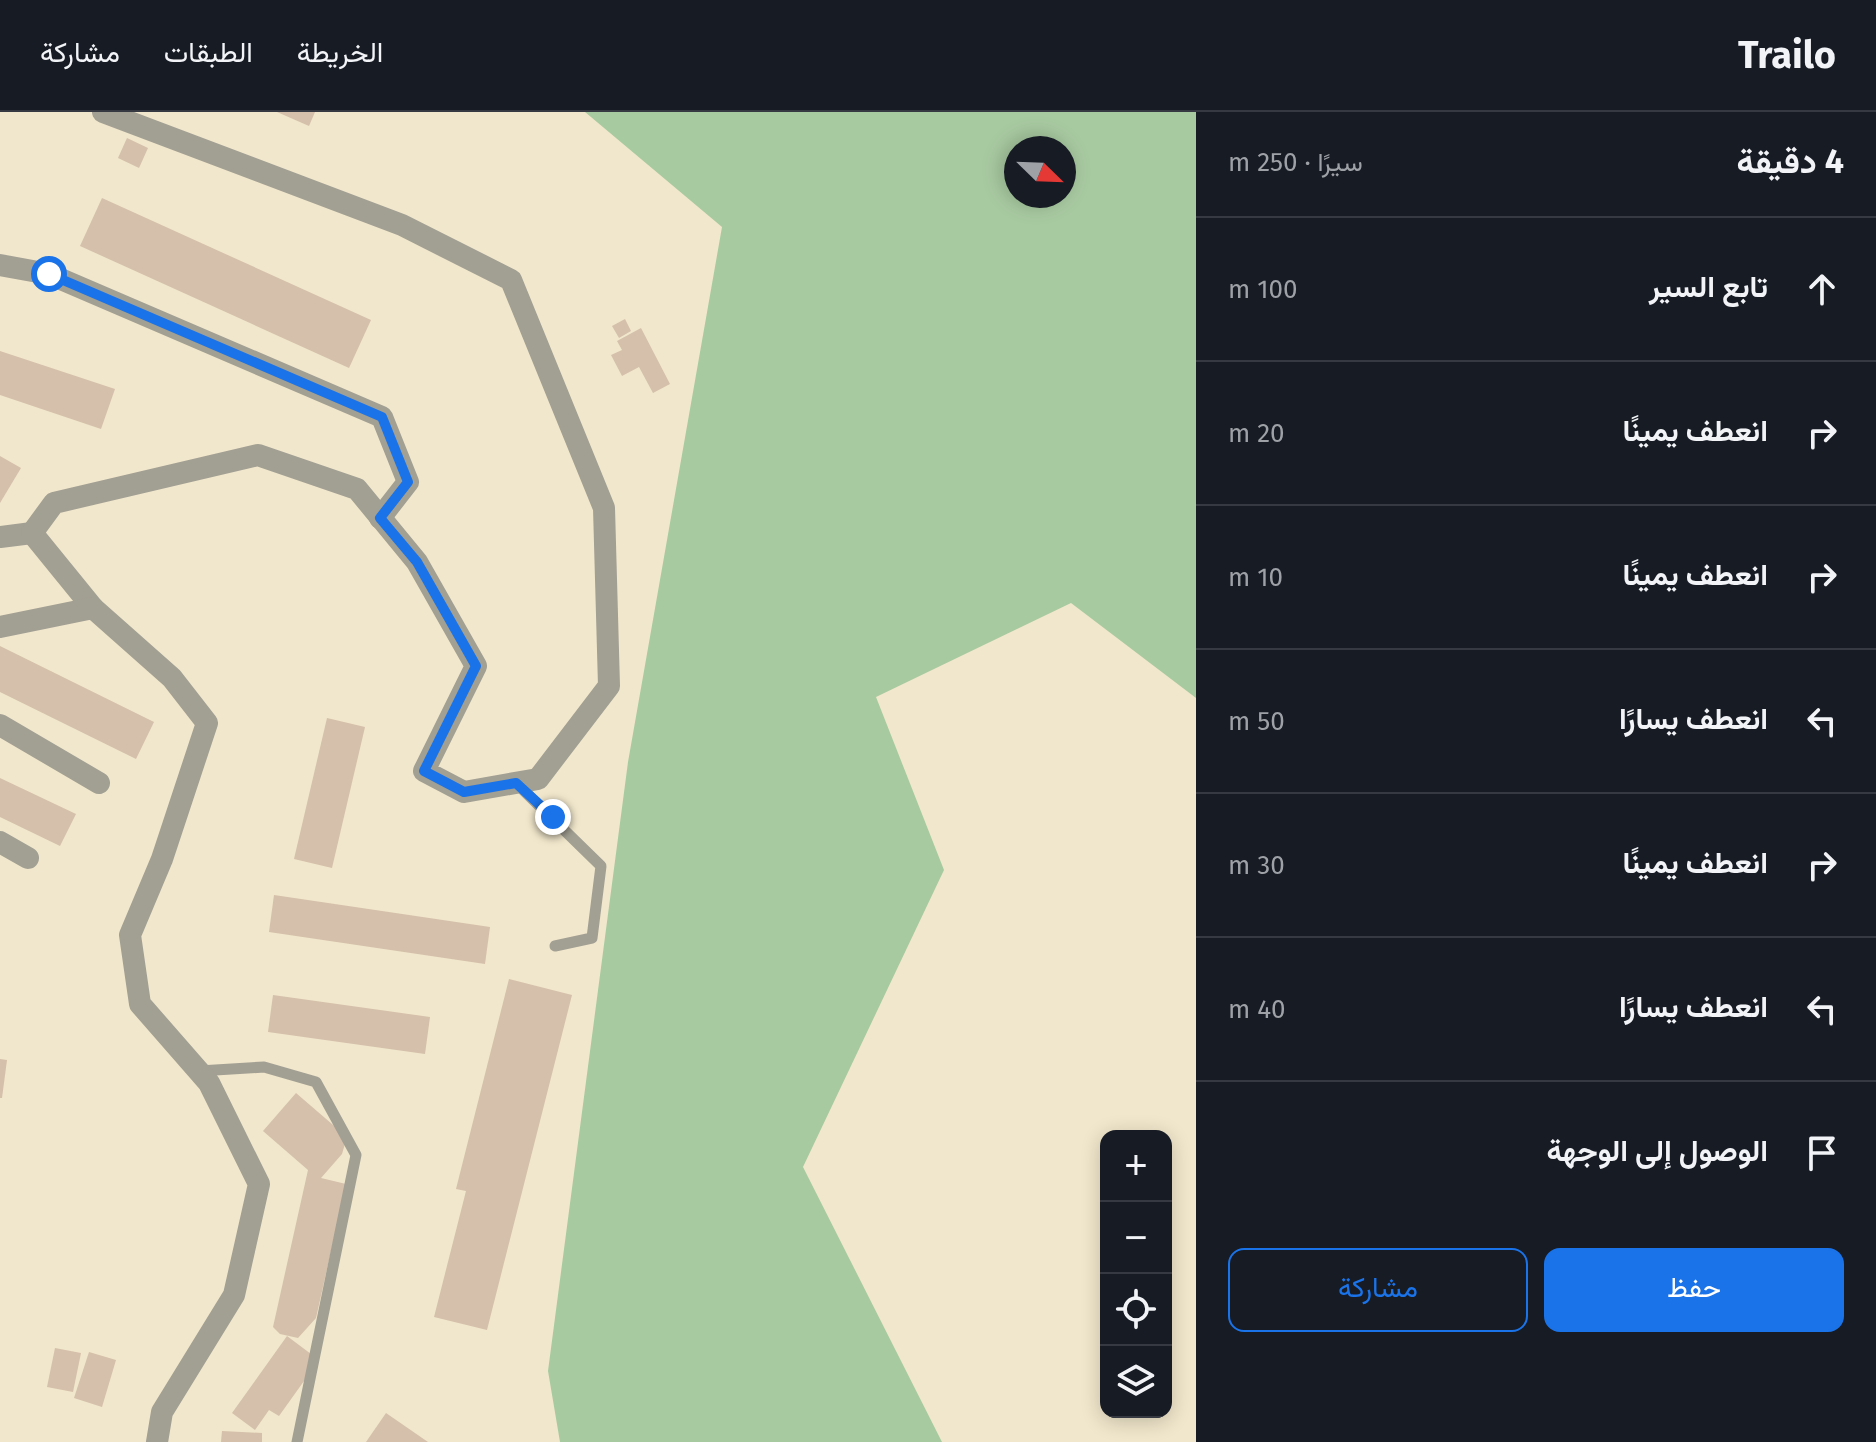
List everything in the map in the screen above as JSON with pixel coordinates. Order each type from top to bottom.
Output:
[{"type":"street","points":[[0,537],[32,533],[54,503],[258,455],[357,489],[417,562],[476,666],[424,771],[464,792],[538,779],[609,686],[604,508],[511,280],[402,225],[103,112]]},
{"type":"street","points":[[0,265],[49,274],[382,417],[408,482],[380,518]]},
{"type":"street","points":[[32,533],[93,608],[172,678],[207,723],[162,859],[130,935],[140,1004],[209,1083],[259,1184],[234,1295],[162,1412],[157,1442]]},
{"type":"street","points":[[0,627],[93,608]]},
{"type":"street","points":[[0,725],[99,783]]},
{"type":"street","points":[[0,842],[28,858]]},
{"type":"lane","points":[[516,783],[601,866],[592,938],[555,946]]},
{"type":"lane","points":[[198,1071],[264,1067],[316,1082],[356,1155],[297,1442]]},
{"type":"green space","points":[[585,112],[1196,112],[1196,698],[1071,603],[876,697],[944,870],[803,1167],[942,1442],[560,1442],[548,1371],[628,762],[722,227]]},
{"type":"building","points":[[277,112],[315,112],[309,126]]},
{"type":"building","points":[[127,138],[148,148],[139,168],[118,158]]},
{"type":"building","points":[[102,198],[371,320],[349,368],[80,246]]},
{"type":"building","points":[[625,319],[631,331],[619,338],[612,326]]},
{"type":"building","points":[[641,328],[670,384],[653,393],[639,367],[622,376],[611,355],[622,350],[617,341]]},
{"type":"building","points":[[0,351],[115,389],[101,429],[0,395]]},
{"type":"building","points":[[0,456],[21,468],[0,503]]},
{"type":"building","points":[[0,646],[154,722],[136,759],[0,692]]},
{"type":"building","points":[[327,718],[365,727],[332,868],[294,859]]},
{"type":"building","points":[[0,778],[76,814],[60,846],[0,817]]},
{"type":"building","points":[[274,895],[490,927],[485,964],[269,932]]},
{"type":"building","points":[[509,979],[572,995],[487,1330],[434,1317],[466,1191],[456,1189]]},
{"type":"building","points":[[273,995],[430,1017],[425,1054],[268,1032]]},
{"type":"building","points":[[0,1059],[7,1060],[2,1098],[0,1098]]},
{"type":"building","points":[[296,1093],[347,1137],[342,1154],[321,1178],[346,1184],[316,1318],[298,1338],[280,1334],[273,1327],[308,1170],[263,1131]]},
{"type":"building","points":[[287,1336],[319,1360],[279,1416],[269,1410],[255,1430],[232,1413]]},
{"type":"building","points":[[55,1348],[81,1353],[73,1392],[47,1387]]},
{"type":"building","points":[[89,1352],[116,1360],[102,1407],[74,1398]]},
{"type":"building","points":[[386,1413],[428,1442],[366,1442]]},
{"type":"building","points":[[222,1431],[262,1433],[262,1442],[221,1442]]},
{"type":"route","points":[[49,274],[382,417],[408,482],[380,518],[417,562],[476,666],[424,771],[464,792],[516,783],[553,817]]}]
